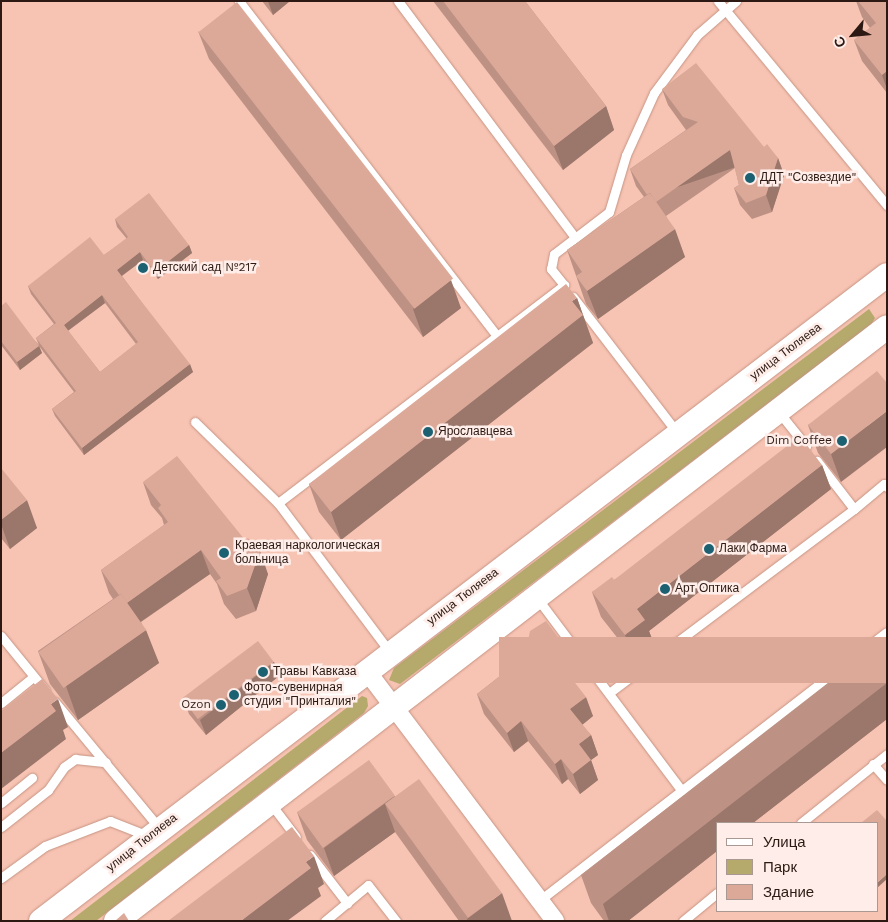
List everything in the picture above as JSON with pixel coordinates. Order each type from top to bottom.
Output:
[{"type":"main road","name":"улица Тюляева","points":[[41,921],[366,670],[678,434],[884,283]]},
{"type":"main road","points":[[116,921],[268,801],[887,328]]},
{"type":"street","points":[[366,670],[540,900],[550,919]]},
{"type":"lane","points":[[239,1],[496,335]]},
{"type":"lane","points":[[398,1],[574,236]]},
{"type":"lane","points":[[718,1],[887,205]]},
{"type":"lane","points":[[678,434],[551,269],[554,254],[574,236],[609,212],[626,155],[654,93],[697,35],[736,1]]},
{"type":"lane","points":[[278,503],[564,285]]},
{"type":"lane","points":[[778,411],[854,509]]},
{"type":"lane","points":[[195,422],[278,503],[390,652]]},
{"type":"lane","points":[[609,692],[854,509],[884,484],[887,487]]},
{"type":"lane","points":[[535,596],[682,790]]},
{"type":"lane","points":[[540,900],[887,632]]},
{"type":"lane","points":[[1,636],[106,762],[156,833]]},
{"type":"lane","points":[[1,703],[34,677]]},
{"type":"lane","points":[[802,822],[887,754]]},
{"type":"lane","points":[[1,827],[48,790],[64,766],[75,759],[106,762]]},
{"type":"lane","points":[[874,764],[887,780]]},
{"type":"lane","points":[[1,803],[32,778]]},
{"type":"lane","points":[[268,801],[346,903]]},
{"type":"lane","points":[[1,878],[45,846],[110,821],[156,833]]},
{"type":"lane","points":[[325,921],[368,885],[396,921]]},
{"type":"lane","points":[[683,921],[716,894]]},
{"type":"green space","points":[[869,309],[875,318],[871,325],[400,684],[389,680],[394,668]]},
{"type":"green space","points":[[362,696],[367,698],[368,706],[364,713],[96,921],[70,921]]},
{"type":"building","points":[[443,1],[525,1],[606,106],[554,146]]},
{"type":"building","points":[[858,1],[887,1],[887,71],[882,75],[854,40],[876,23]]},
{"type":"building","points":[[237,2],[453,279],[414,309],[198,32]]},
{"type":"building","points":[[696,63],[764,147],[767,144],[778,158],[766,195],[746,203],[734,188],[739,185],[730,150],[656,202],[650,193],[647,195],[630,169],[698,122],[683,117],[662,89]]},
{"type":"building","points":[[149,193],[189,245],[155,272],[140,252],[117,270],[190,364],[82,448],[52,409],[76,391],[36,338],[56,323],[28,286],[90,237],[104,255],[128,237],[115,219]],"holes":[[[102,295],[138,342],[100,372],[64,325]]]},
{"type":"building","points":[[650,193],[675,229],[587,291],[576,276],[582,272],[567,250]]},
{"type":"building","points":[[566,284],[577,298],[572,301],[583,315],[331,512],[309,484]]},
{"type":"building","points":[[6,302],[39,346],[17,362],[1,341],[1,306]]},
{"type":"building","points":[[877,371],[887,383],[887,411],[831,454],[808,425]]},
{"type":"building","points":[[800,436],[822,465],[637,609],[645,620],[625,635],[592,592],[612,577],[614,580]]},
{"type":"building","points":[[177,456],[245,540],[248,538],[260,551],[247,588],[227,596],[216,581],[221,578],[201,550],[127,603],[101,570],[168,522],[158,508],[161,505],[143,482]]},
{"type":"building","points":[[1,468],[27,500],[1,520]]},
{"type":"building","points":[[121,594],[146,630],[64,688],[38,652]]},
{"type":"building","points":[[546,621],[573,657],[562,666],[586,697],[570,709],[591,735],[579,744],[591,760],[573,774],[561,759],[555,764],[521,721],[507,733],[477,694],[534,650],[528,641],[530,631]]},
{"type":"building","points":[[499,637],[887,637],[887,683],[499,683]]},
{"type":"building","points":[[258,641],[274,662],[198,719],[182,698]]},
{"type":"building","points":[[42,679],[58,699],[51,704],[56,711],[1,753],[1,711]]},
{"type":"building","points":[[369,760],[395,796],[323,848],[297,812]]},
{"type":"building","points":[[419,779],[502,893],[468,918],[385,804]]},
{"type":"building","points":[[877,810],[887,821],[887,874],[878,882],[878,822],[862,822]]},
{"type":"building","points":[[292,827],[314,856],[306,862],[311,868],[241,921],[168,921]]},
{"type":"building","points":[[124,913],[129,921],[115,921]]},
{"type":"place","name":"ДДТ \"Созвездие\"","points":[[750,178]]},
{"type":"place","name":"Детский сад №217","points":[[143,268]]},
{"type":"place","name":"Ярославцева","points":[[428,432]]},
{"type":"place","name":"Dim Coffee","points":[[842,441]]},
{"type":"place","name":"Лаки Фарма","points":[[709,549]]},
{"type":"place","name":"Краевая наркологическая больница","points":[[224,553]]},
{"type":"place","name":"Арт Оптика","points":[[665,589]]},
{"type":"place","name":"Травы Кавказа","points":[[263,672]]},
{"type":"place","name":"Фото-сувенирная студия \"Принталия\"","points":[[234,695]]},
{"type":"place","name":"Ozon","points":[[221,705]]}]
